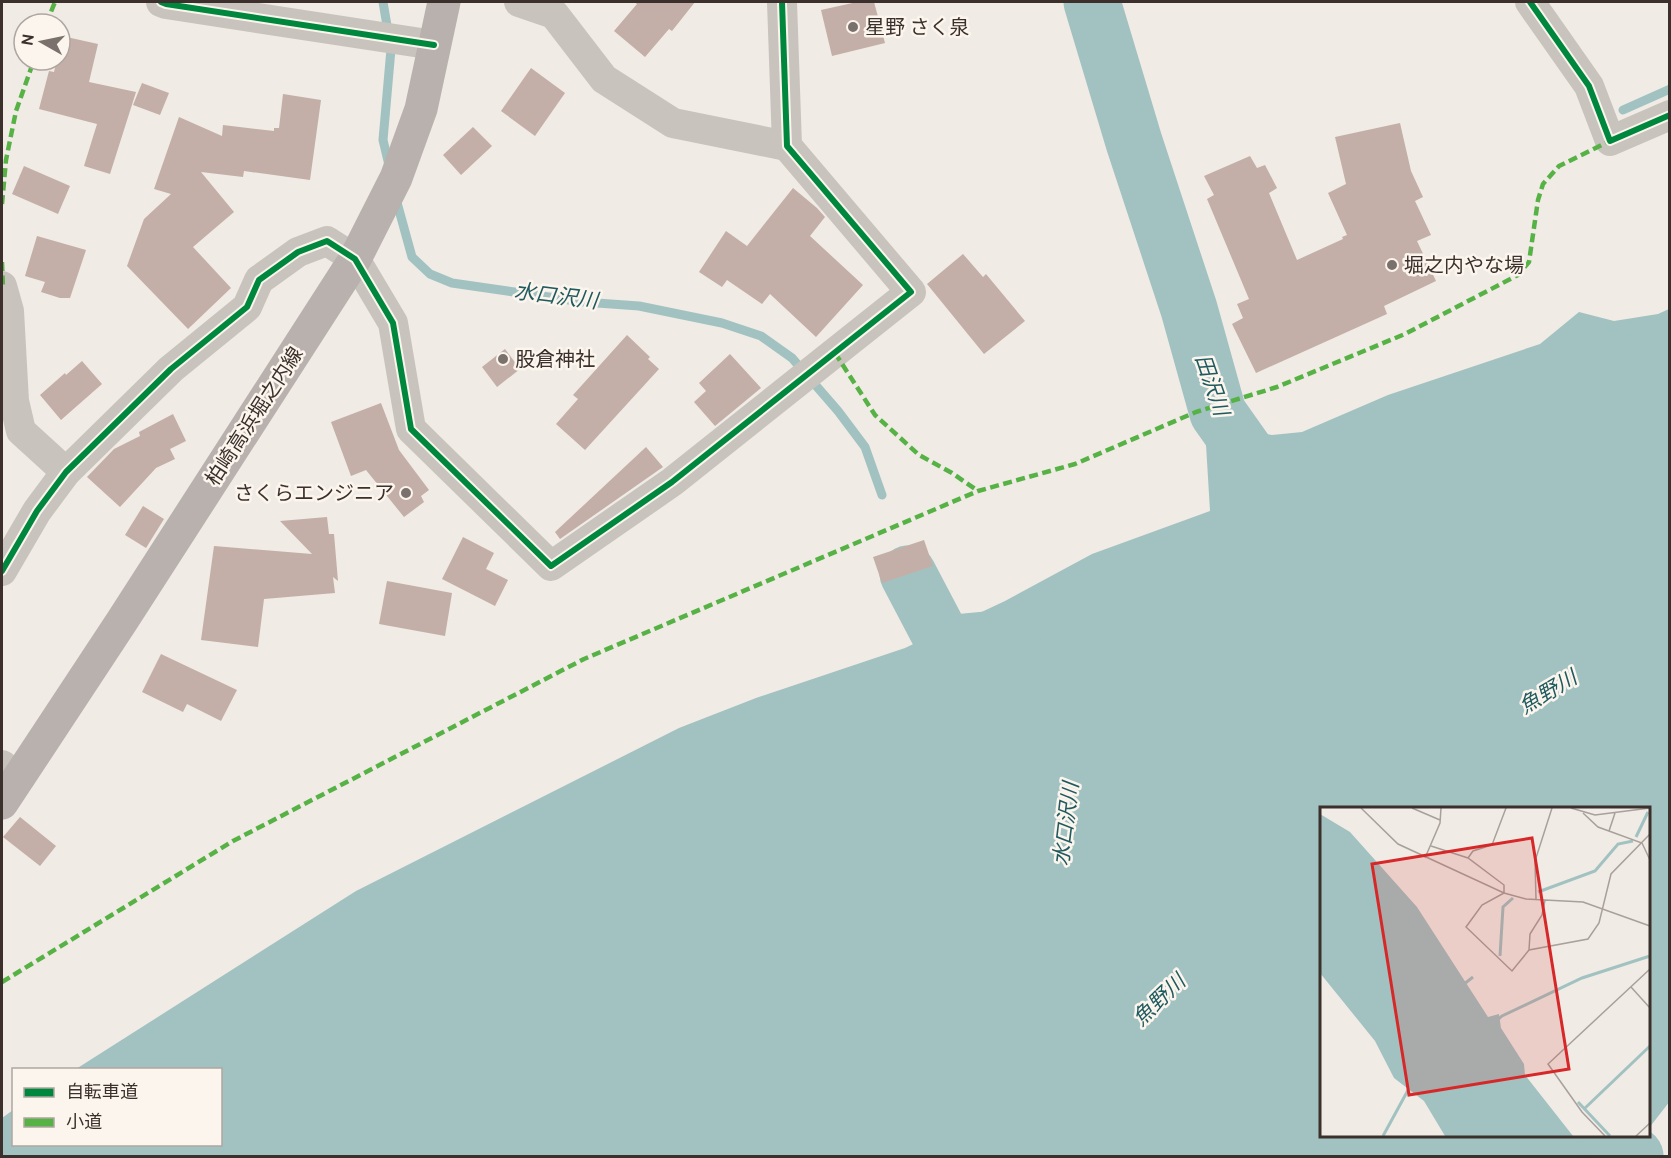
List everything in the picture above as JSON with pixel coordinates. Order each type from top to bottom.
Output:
[{"type":"main road","name":"柏崎高浜堀之内線","points":[[8,782],[355,259],[396,178],[421,109],[444,2]]},
{"type":"street","points":[[160,2],[434,45]]},
{"type":"street","points":[[2,571],[37,511],[66,472],[171,369],[247,307],[259,280],[298,252],[327,241],[355,259],[393,323],[411,429],[551,566],[672,482],[911,292],[787,146],[673,123],[604,79],[554,14],[519,2]]},
{"type":"street","points":[[782,2],[787,146]]},
{"type":"street","points":[[1530,2],[1589,86],[1610,141],[1670,115]]},
{"type":"street","points":[[2,286],[9,310],[14,401],[21,430],[66,472]]},
{"type":"water","name":"魚野川","points":[[1669,309],[1670,1101],[1650,1127],[1650,807],[1320,807],[1320,1137],[1642,1137],[1626,1156],[2,1156],[2,1118],[12,1111],[12,1146],[222,1146],[222,1068],[78,1068],[356,891],[679,728],[756,698],[905,648],[1005,601],[1092,554],[1210,511],[1205,428],[1237,416],[1255,432],[1272,435],[1302,432],[1388,395],[1540,344],[1579,312],[1614,321],[1658,314]]},
{"type":"building","points":[[634,2],[695,2],[672,31],[669,29],[645,57],[614,31],[637,4]]},
{"type":"building","name":"星野 さく泉","points":[[857,2],[874,2],[885,43],[832,56],[821,10]]},
{"type":"building","points":[[72,38],[98,44],[89,82],[136,92],[110,174],[84,166],[97,124],[39,109],[49,72],[72,72]]},
{"type":"building","points":[[531,68],[565,93],[535,136],[501,111]]},
{"type":"building","points":[[142,83],[169,93],[160,115],[133,105]]},
{"type":"building","points":[[283,94],[321,100],[310,180],[244,171],[243,177],[201,172],[234,212],[193,247],[231,288],[188,329],[127,266],[144,219],[171,194],[154,189],[179,117],[222,136],[223,125],[274,131],[274,128],[279,128]]},
{"type":"building","name":"堀之内やな場","points":[[1400,123],[1411,171],[1423,197],[1415,201],[1431,235],[1417,241],[1436,281],[1384,306],[1387,314],[1256,373],[1232,324],[1243,318],[1237,304],[1249,299],[1207,199],[1214,195],[1204,176],[1250,156],[1257,168],[1265,165],[1277,188],[1269,193],[1297,260],[1347,235],[1328,193],[1346,184],[1335,137]]},
{"type":"building","points":[[473,127],[492,146],[461,175],[443,155]]},
{"type":"building","points":[[24,166],[70,186],[58,214],[12,194]]},
{"type":"building","points":[[793,188],[825,217],[810,236],[863,285],[816,337],[770,294],[762,304],[727,280],[722,287],[699,272],[726,231],[747,246]]},
{"type":"building","points":[[37,236],[86,250],[70,298],[60,298],[41,292],[45,282],[25,276]]},
{"type":"building","points":[[963,254],[983,277],[986,274],[1025,321],[984,354],[927,284]]},
{"type":"building","points":[[627,335],[659,369],[585,450],[556,424],[578,399],[573,395]]},
{"type":"building","name":"股倉神社","points":[[505,349],[520,369],[497,387],[482,367]]},
{"type":"building","points":[[730,354],[761,388],[715,426],[694,402],[706,391],[699,383]]},
{"type":"building","points":[[82,361],[102,384],[61,420],[40,395]]},
{"type":"building","points":[[381,403],[399,450],[429,490],[421,496],[424,502],[404,517],[366,470],[351,476],[331,422]]},
{"type":"building","points":[[173,414],[186,441],[170,449],[175,459],[156,468],[120,507],[87,477],[114,449],[140,436],[139,432]]},
{"type":"building","points":[[646,447],[663,467],[560,539],[555,532]]},
{"type":"building","points":[[143,506],[164,519],[146,548],[125,535]]},
{"type":"building","points":[[327,517],[329,534],[334,534],[338,581],[333,577],[335,593],[264,599],[258,647],[201,640],[214,546],[312,554],[280,521]]},
{"type":"building","points":[[463,537],[494,553],[486,569],[508,580],[495,606],[442,579]]},
{"type":"building","points":[[924,540],[933,566],[882,583],[873,557]]},
{"type":"building","points":[[387,581],[452,593],[445,636],[379,624]]},
{"type":"building","points":[[161,654],[237,690],[221,721],[187,704],[183,712],[142,692]]},
{"type":"building","points":[[20,817],[56,846],[40,866],[3,837]]},
{"type":"waterway","name":"水口沢川","points":[[383,2],[391,49],[383,140],[389,165]]},
{"type":"waterway","name":"田沢川","points":[[1092,2],[1134,142],[1189,309],[1218,413],[1269,485]]},
{"type":"waterway","points":[[1623,110],[1670,89]]},
{"type":"waterway","name":"水口沢川","points":[[396,199],[412,257],[430,274],[452,283],[583,302],[639,306],[722,323],[761,336],[792,358],[838,411],[865,447],[882,495]]},
{"type":"waterway","name":"水口沢川","points":[[908,574],[939,633],[953,643],[1006,638],[1012,640]]},
{"type":"waterway","points":[[1608,1137],[1635,1156]]},
{"type":"marked path","points":[[51,12],[55,2]]},
{"type":"marked path","points":[[2,204],[6,160],[16,111],[30,72]]},
{"type":"marked path","points":[[2,982],[233,841],[584,659],[978,491],[1075,464],[1196,412],[1277,387],[1405,334],[1518,275],[1529,262],[1538,200],[1543,184],[1559,166],[1610,141]]},
{"type":"marked path","points":[[2,262],[3,288]]},
{"type":"marked path","points":[[835,353],[875,415],[919,455],[952,473],[978,491]]},
{"type":"cycle path","points":[[161,2],[434,45]]},
{"type":"cycle path","points":[[2,571],[37,511],[66,472],[171,369],[247,307],[259,280],[298,252],[327,241],[355,259],[393,323],[411,429],[551,566],[672,482],[911,292],[787,146],[782,2]]},
{"type":"cycle path","points":[[1530,2],[1589,86],[1610,141],[1670,115]]},
{"type":"place","name":"星野 さく泉","points":[[853,27]]},
{"type":"place","name":"堀之内やな場","points":[[1392,265]]},
{"type":"place","name":"股倉神社","points":[[503,359]]},
{"type":"place","name":"さくらエンジニア","points":[[406,493]]}]
